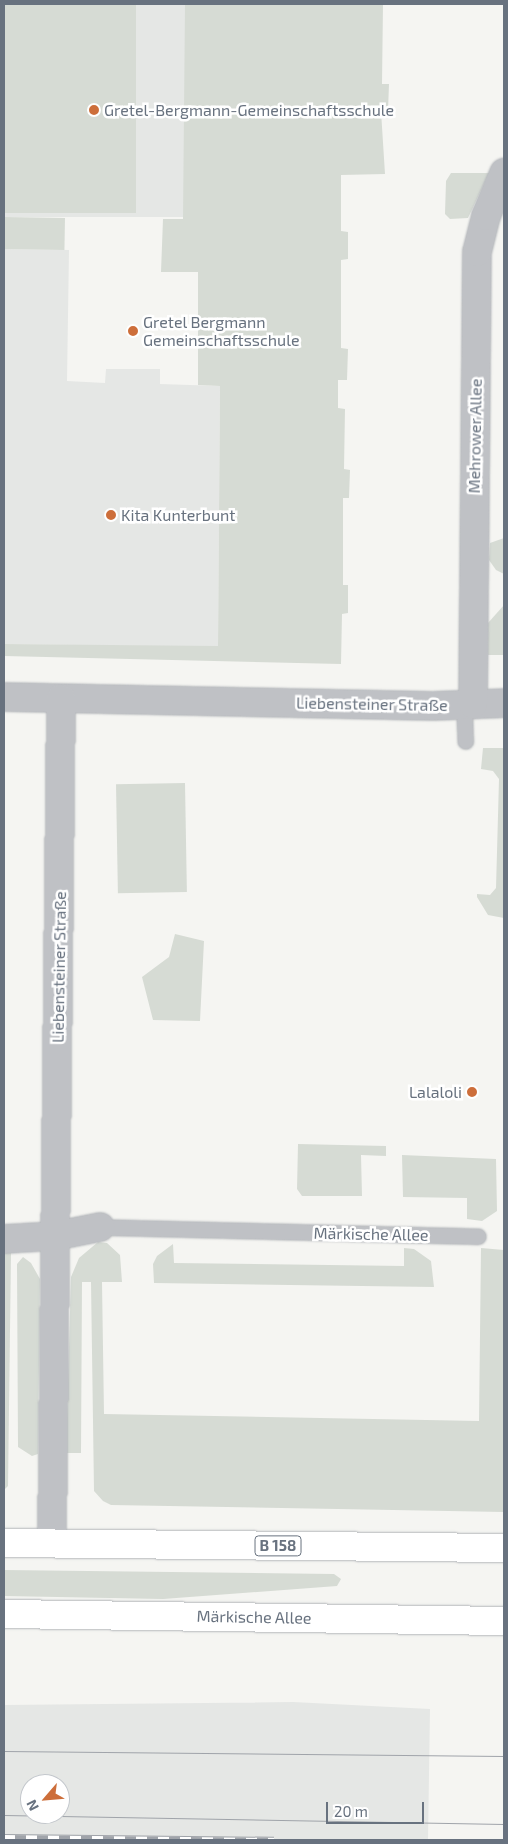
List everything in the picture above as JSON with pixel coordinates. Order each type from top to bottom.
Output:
[{"type":"main road","name":"B 158","points":[[4,1542],[504,1548]]},
{"type":"main road","name":"Märkische Allee","points":[[4,1614],[504,1621]]},
{"type":"street","name":"Mehrower Allee","points":[[469,704],[477,252],[486,216],[504,173]]},
{"type":"street","name":"Liebensteiner Straße","points":[[4,697],[504,703]]},
{"type":"street","name":"Liebensteiner Straße","points":[[55,1236],[61,698]]},
{"type":"street","name":"Märkische Allee","points":[[4,1239],[55,1236],[100,1227]]},
{"type":"street","points":[[52,1543],[55,1236]]},
{"type":"lane","points":[[465,741],[469,704]]},
{"type":"lane","name":"Märkische Allee","points":[[100,1227],[478,1236]]},
{"type":"shaded area","name":"Gretel-Bergmann-Gemeinschaftsschule","points":[[4,4],[185,4],[185,217],[4,217]]},
{"type":"shaded area","name":"Gretel-Bergmann-Gemeinschaftsschule","points":[[4,4],[136,4],[136,213],[4,213]]},
{"type":"shaded area","points":[[185,4],[383,4],[382,84],[389,84],[388,111],[381,111],[385,174],[341,175],[341,231],[348,232],[348,259],[341,260],[341,348],[348,349],[347,380],[338,380],[338,408],[345,409],[344,469],[350,470],[349,498],[343,498],[343,585],[348,585],[348,613],[342,614],[341,664],[4,656],[4,644],[218,646],[220,386],[198,385],[198,272],[161,272],[163,219],[183,219]]},
{"type":"shaded area","points":[[451,173],[489,173],[468,218],[450,219],[445,214],[446,181]]},
{"type":"shaded area","points":[[4,217],[65,218],[64,250],[4,249]]},
{"type":"shaded area","name":"Kita Kunterbunt","points":[[4,249],[69,250],[67,381],[105,383],[106,369],[160,369],[160,384],[220,386],[218,647],[4,644]]},
{"type":"shaded area","points":[[504,538],[504,574],[496,570],[489,560],[490,543]]},
{"type":"shaded area","points":[[504,605],[504,655],[488,655],[488,623]]},
{"type":"shaded area","points":[[483,748],[504,748],[504,918],[488,915],[477,897],[477,894],[490,895],[496,888],[499,779],[493,771],[481,769]]},
{"type":"shaded area","points":[[185,783],[187,892],[118,893],[116,784]]},
{"type":"shaded area","points":[[175,934],[204,941],[200,1021],[153,1020],[142,977],[169,957]]},
{"type":"shaded area","points":[[298,1144],[386,1146],[386,1156],[361,1155],[362,1196],[302,1196],[297,1189]]},
{"type":"shaded area","points":[[402,1155],[496,1159],[497,1211],[482,1221],[467,1219],[467,1198],[403,1197]]},
{"type":"shaded area","points":[[98,1242],[107,1243],[120,1255],[122,1282],[102,1282],[104,1414],[479,1421],[481,1248],[504,1250],[504,1512],[111,1505],[103,1501],[94,1491],[91,1282],[82,1282],[81,1453],[66,1453],[71,1277],[79,1258]]},
{"type":"shaded area","points":[[173,1244],[174,1263],[404,1266],[404,1248],[414,1249],[431,1261],[434,1287],[154,1283],[153,1264],[157,1256]]},
{"type":"shaded area","points":[[6,1252],[11,1253],[8,1486],[4,1490],[4,1254]]},
{"type":"shaded area","points":[[23,1257],[31,1263],[40,1279],[38,1454],[32,1456],[18,1447],[17,1264]]},
{"type":"shaded area","points":[[4,1570],[334,1574],[341,1579],[337,1586],[163,1599],[4,1596]]},
{"type":"shaded area","points":[[293,1702],[430,1709],[428,1840],[4,1840],[4,1705]]},
{"type":"tram line","points":[[4,1751],[504,1756]]},
{"type":"tram line","points":[[4,1815],[504,1824]]},
{"type":"railway","points":[[4,1837],[274,1840]]},
{"type":"place","name":"Gretel-Bergmann-Gemeinschaftsschule","points":[[94,110]]},
{"type":"place","name":"Gretel Bergmann Gemeinschaftsschule","points":[[133,331]]},
{"type":"place","name":"Kita Kunterbunt","points":[[111,515]]},
{"type":"place","name":"Lalaloli","points":[[472,1092]]}]
